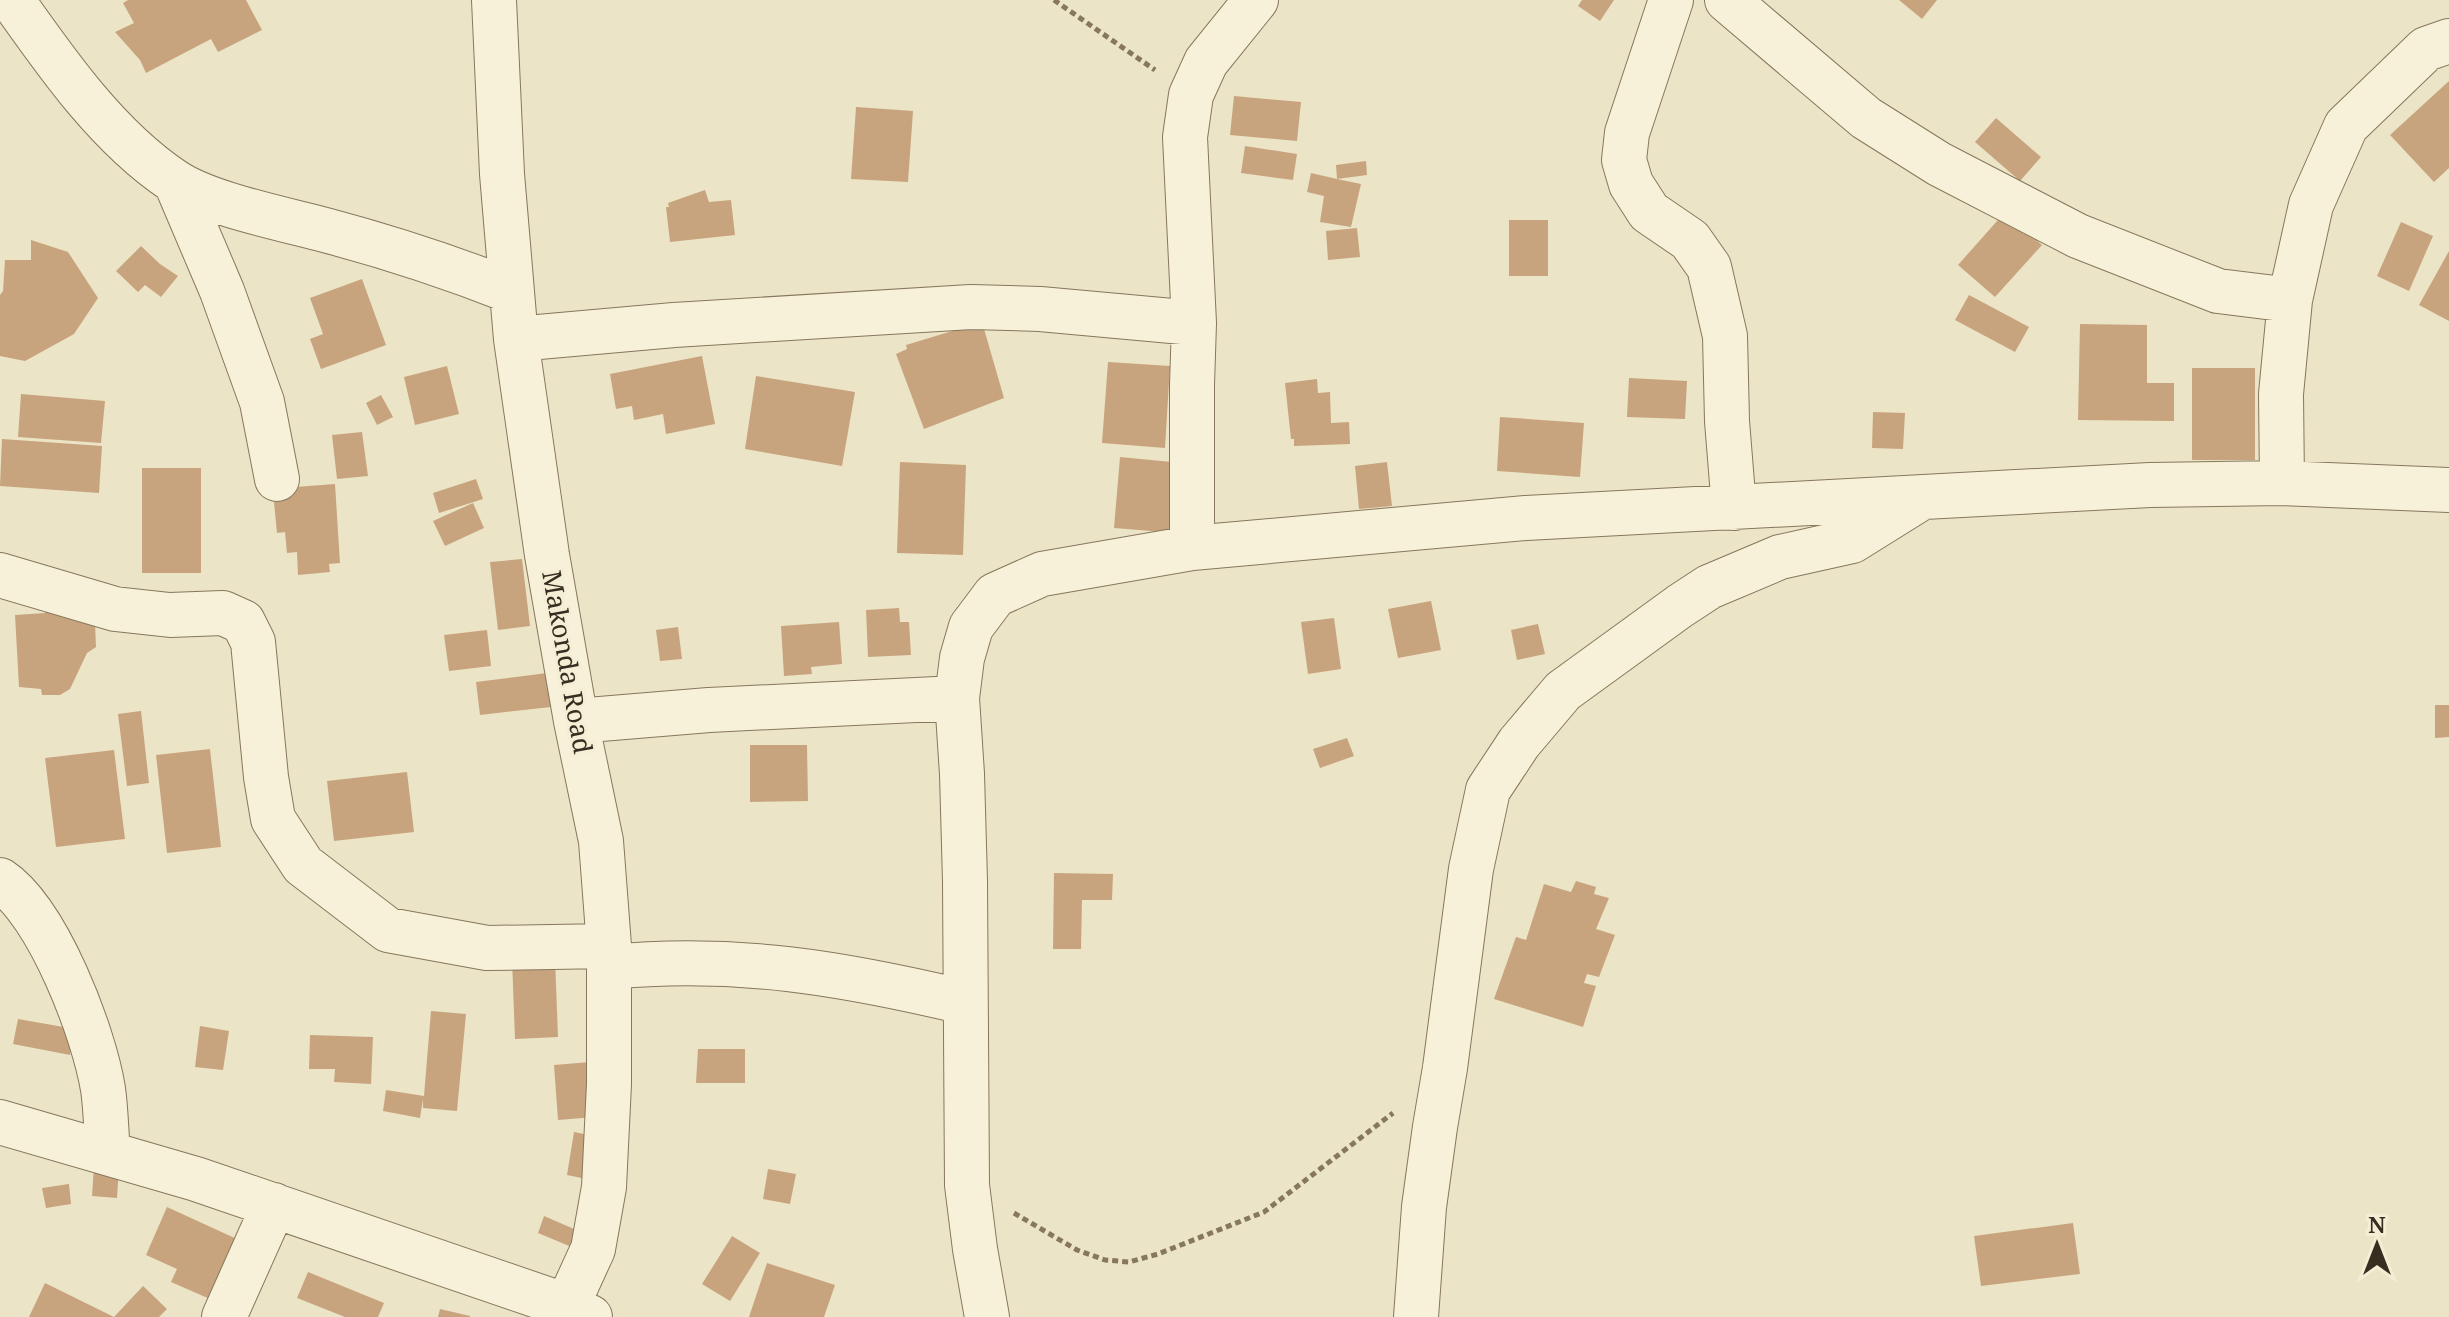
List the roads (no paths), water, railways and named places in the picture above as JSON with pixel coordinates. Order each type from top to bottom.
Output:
[{"type":"street","points":[[12,0],[100,115],[143,157],[176,183],[252,210],[441,264],[511,291]]},
{"type":"street","name":"Makonda Road","points":[[494,0],[502,174],[516,339],[547,555],[601,841],[609,956],[609,1084],[604,1187],[593,1249],[573,1313]]},
{"type":"street","points":[[1192,548],[1194,323],[1185,137],[1191,95],[1206,62],[1256,0]]},
{"type":"street","points":[[1671,0],[1627,133],[1624,160],[1631,184],[1649,212],[1690,240],[1709,267],[1725,336],[1727,421],[1734,508]]},
{"type":"street","points":[[1727,0],[1866,118],[1939,164],[2078,236],[2148,264],[2218,291],[2290,300]]},
{"type":"street","points":[[2282,483],[2281,394],[2290,300],[2311,205],[2346,126],[2426,49],[2449,41]]},
{"type":"street","points":[[176,183],[222,291],[262,402],[277,479]]},
{"type":"street","points":[[516,339],[674,325],[971,307],[1040,309],[1194,323]]},
{"type":"street","points":[[987,1317],[967,1185],[965,881],[957,698],[962,658],[971,627],[995,595],[1042,574],[1192,548],[1526,518],[2150,485],[2282,483],[2449,490]]},
{"type":"street","points":[[1416,1317],[1424,1207],[1471,869],[1488,790],[1519,743],[1563,691],[1709,587],[1780,557],[1852,541],[1921,498]]},
{"type":"street","points":[[0,575],[115,609],[170,615],[223,613],[243,622],[253,642],[273,819],[303,865],[388,930],[487,948],[823,972],[964,1002]]},
{"type":"street","points":[[576,721],[709,710],[957,698]]},
{"type":"street","points":[[0,880],[31,913],[49,939],[67,979],[94,1047],[103,1090],[108,1151]]},
{"type":"street","points":[[0,1122],[108,1151],[274,1205],[573,1313]]},
{"type":"street","points":[[224,1317],[274,1205]]}]
